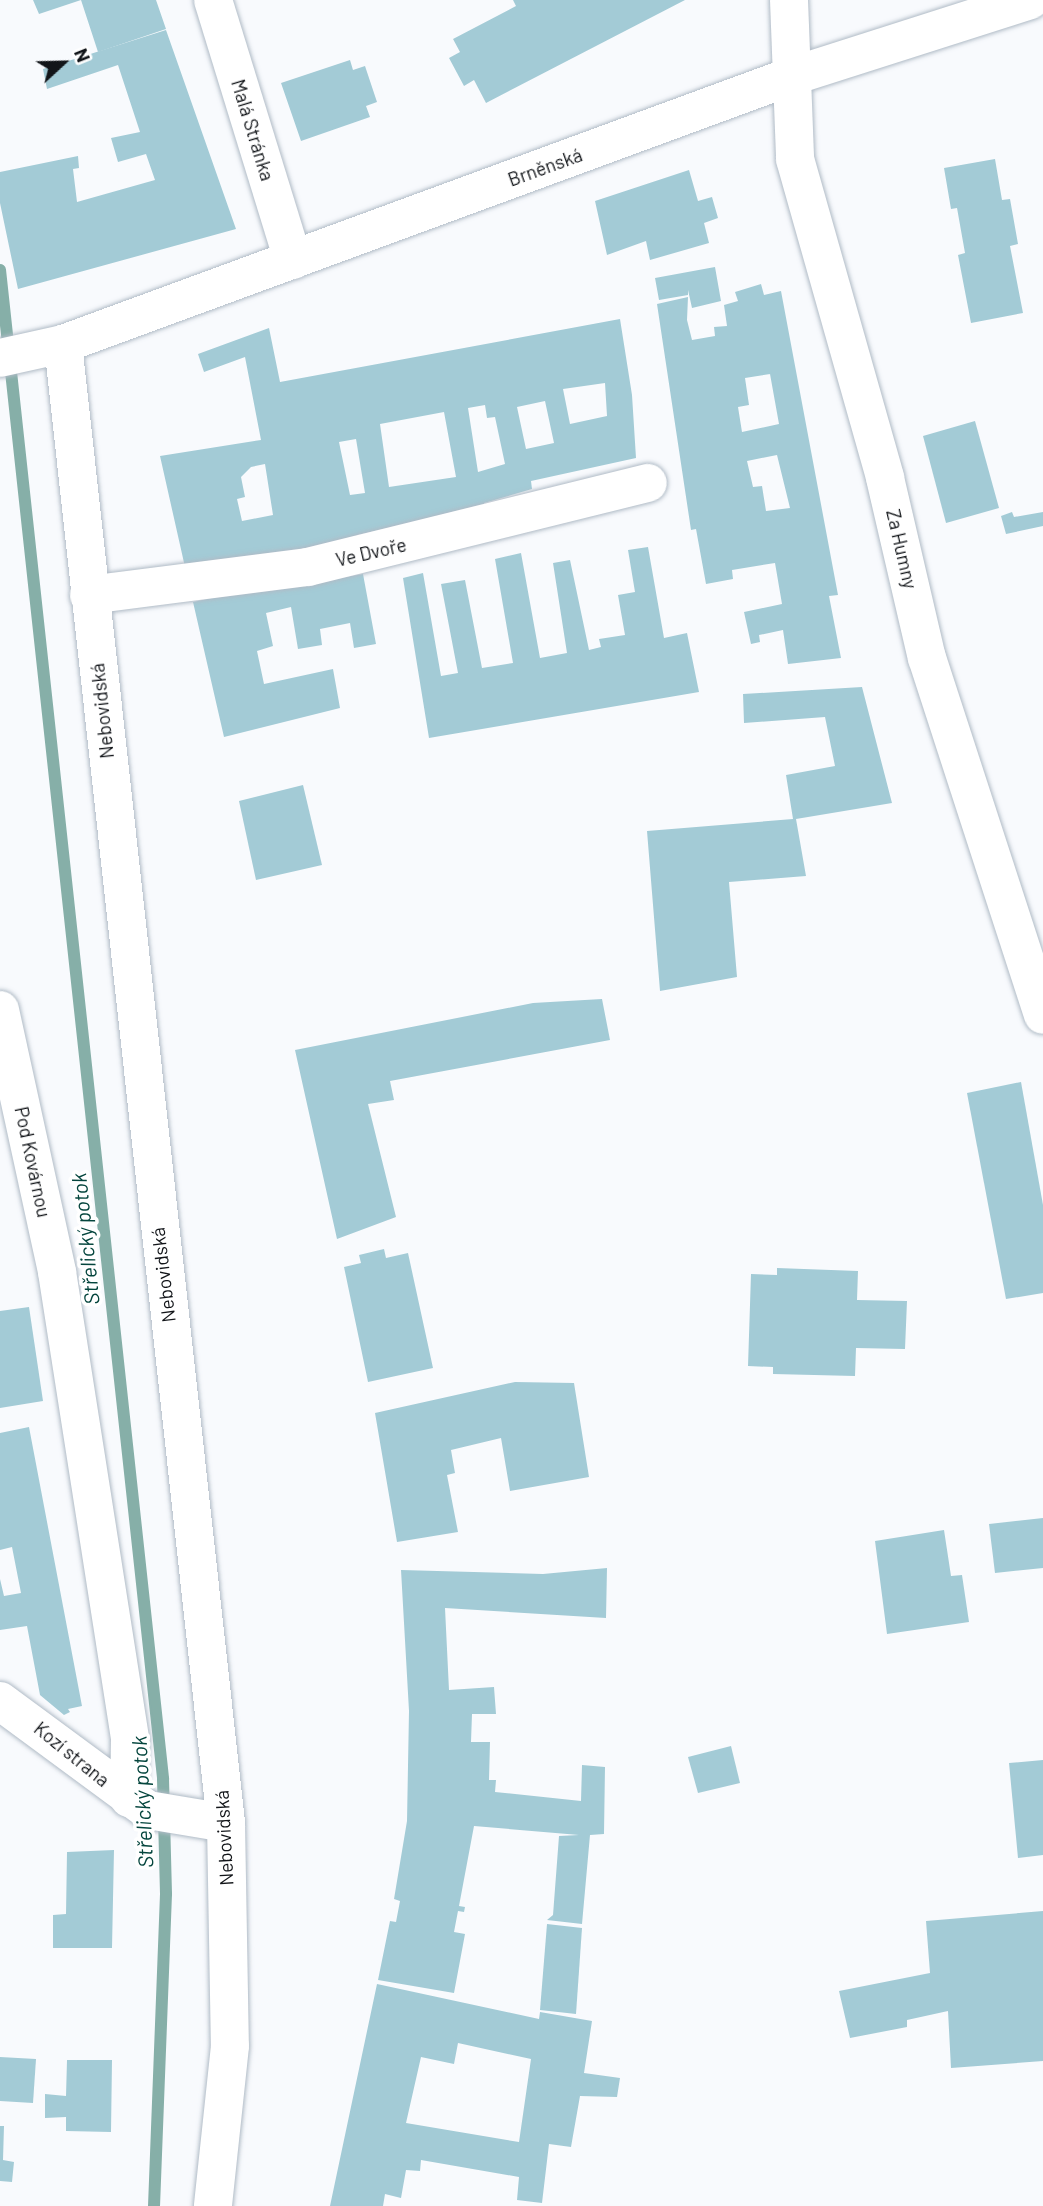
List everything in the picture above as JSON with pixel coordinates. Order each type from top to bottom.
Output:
[{"type":"street","name":"Malá Stránka","points":[[213,0],[293,260]]},
{"type":"street","name":"Za Humny","points":[[789,0],[789,77],[795,159],[886,478],[927,658],[1043,1015]]},
{"type":"street","name":"Brněnská","points":[[31,351],[293,260],[789,77],[1030,0]]},
{"type":"street","name":"Nebovidská","points":[[31,351],[89,595],[226,1823],[230,2046],[213,2206]]},
{"type":"street","name":"Ve Dvoře","points":[[89,595],[308,567],[648,484]]},
{"type":"street","name":"Pod Kovárnou","points":[[0,1010],[57,1272],[130,1741],[154,1808]]},
{"type":"street","name":"Kozí strana","points":[[0,1701],[154,1808],[226,1823]]},
{"type":"building","points":[[33,0],[81,0],[39,14]]},
{"type":"building","points":[[81,0],[156,0],[166,29],[98,52]]},
{"type":"building","points":[[513,0],[685,0],[486,103],[474,80],[464,86],[449,58],[460,52],[453,39],[516,6]]},
{"type":"building","points":[[166,30],[236,229],[18,289],[0,203],[0,172],[78,156],[79,168],[73,169],[77,202],[155,180],[146,154],[118,162],[111,138],[140,132],[118,65],[47,89],[43,69]]},
{"type":"building","points":[[350,60],[353,70],[365,66],[377,102],[366,106],[370,117],[301,141],[281,83]]},
{"type":"building","points":[[995,159],[1002,200],[1010,199],[1018,244],[1010,246],[1023,313],[971,323],[958,255],[965,253],[957,208],[951,209],[944,168]]},
{"type":"building","points":[[689,170],[698,201],[712,197],[718,218],[704,223],[709,243],[650,260],[646,241],[607,255],[595,201]]},
{"type":"building","points":[[715,267],[721,301],[692,308],[688,290],[688,295],[659,300],[655,278]]},
{"type":"building","points":[[761,284],[764,295],[781,291],[838,595],[829,596],[841,658],[788,664],[783,630],[759,635],[760,642],[751,644],[744,612],[782,604],[775,563],[732,570],[733,579],[706,584],[696,529],[691,530],[657,304],[688,297],[687,320],[692,340],[715,336],[714,327],[727,326],[724,305],[738,301],[735,292]],"holes":[[[770,374],[779,424],[742,432],[738,407],[749,405],[745,378]],[[777,455],[790,508],[766,511],[762,486],[753,487],[747,461]]]},
{"type":"building","points":[[620,319],[632,395],[636,458],[531,481],[532,489],[484,503],[484,507],[357,535],[358,546],[187,576],[160,456],[261,440],[245,357],[204,372],[198,354],[269,328],[280,382]],"holes":[[[605,383],[607,416],[570,424],[563,389]],[[545,401],[554,443],[526,449],[517,407]],[[485,405],[487,418],[495,417],[505,464],[478,472],[468,408]],[[444,412],[456,477],[389,487],[380,424]],[[356,439],[365,493],[350,495],[339,442]],[[265,464],[273,515],[242,521],[237,499],[245,497],[241,477],[251,467]]]},
{"type":"building","points":[[975,421],[999,508],[946,523],[923,436]]},
{"type":"building","points":[[1012,512],[1014,517],[1043,512],[1043,526],[1006,534],[1001,516]]},
{"type":"building","points":[[648,547],[664,638],[687,633],[699,692],[429,738],[403,578],[423,573],[441,676],[458,673],[441,584],[465,580],[482,668],[513,663],[495,559],[521,553],[540,658],[567,653],[553,563],[570,560],[589,650],[601,647],[599,639],[625,635],[618,595],[635,592],[628,550]]},
{"type":"building","points":[[363,574],[376,644],[354,648],[350,623],[320,629],[322,645],[298,649],[291,607],[266,613],[273,646],[257,651],[264,684],[333,669],[340,708],[224,737],[193,602],[287,582],[294,586]]},
{"type":"building","points":[[862,687],[892,803],[796,819],[806,876],[729,882],[737,977],[660,991],[647,831],[793,819],[786,775],[835,766],[825,717],[744,723],[743,694]]},
{"type":"building","points":[[303,785],[322,865],[256,880],[239,801]]},
{"type":"building","points":[[602,999],[610,1040],[390,1081],[394,1100],[368,1104],[396,1217],[337,1239],[295,1050],[533,1003]]},
{"type":"building","points":[[1021,1082],[1043,1205],[1043,1293],[1006,1299],[967,1093]]},
{"type":"building","points":[[384,1249],[386,1258],[408,1253],[433,1368],[368,1382],[344,1267],[361,1263],[359,1255]]},
{"type":"building","points":[[777,1268],[858,1271],[857,1300],[907,1301],[905,1349],[856,1348],[855,1376],[773,1374],[773,1367],[748,1366],[751,1274],[777,1275]]},
{"type":"building","points":[[29,1307],[43,1401],[0,1408],[0,1311]]},
{"type":"building","points":[[515,1382],[574,1383],[589,1477],[510,1491],[501,1438],[451,1450],[455,1473],[447,1475],[458,1532],[397,1542],[375,1413]]},
{"type":"building","points":[[29,1427],[82,1706],[68,1709],[70,1712],[64,1715],[40,1695],[27,1626],[0,1630],[0,1579],[4,1596],[21,1593],[12,1547],[0,1550],[0,1433]]},
{"type":"building","points":[[1043,1518],[1043,1568],[995,1573],[989,1524]]},
{"type":"building","points":[[944,1530],[951,1576],[962,1575],[969,1622],[887,1634],[875,1541]]},
{"type":"building","points":[[607,1568],[606,1618],[445,1608],[449,1690],[494,1687],[496,1714],[472,1714],[471,1742],[490,1742],[489,1780],[496,1780],[495,1792],[581,1801],[582,1765],[605,1767],[604,1834],[590,1835],[582,1924],[547,1920],[553,1915],[559,1836],[579,1835],[474,1826],[459,1906],[465,1907],[464,1912],[458,1911],[454,1932],[465,1934],[454,1993],[378,1980],[390,1921],[396,1922],[400,1901],[394,1899],[407,1821],[409,1711],[401,1570],[543,1574]]},
{"type":"building","points":[[731,1746],[740,1783],[698,1793],[688,1757]]},
{"type":"building","points":[[1043,1760],[1043,1855],[1018,1858],[1009,1763]]},
{"type":"building","points":[[114,1850],[112,1948],[53,1948],[53,1915],[66,1914],[67,1852]]},
{"type":"building","points":[[1043,1911],[1043,2061],[951,2068],[948,2011],[907,2020],[907,2027],[850,2038],[839,1991],[930,1973],[926,1921]]},
{"type":"building","points":[[547,1924],[582,1928],[576,2014],[540,2010]]},
{"type":"building","points":[[377,1984],[539,2019],[540,2012],[592,2021],[584,2073],[620,2078],[617,2097],[580,2096],[571,2147],[549,2144],[542,2203],[517,2200],[519,2177],[421,2160],[420,2171],[406,2170],[401,2198],[385,2194],[383,2206],[330,2206]],"holes":[[[458,2043],[531,2059],[519,2142],[406,2123],[421,2057],[454,2064]]]},
{"type":"building","points":[[0,2057],[36,2059],[33,2103],[0,2101]]},
{"type":"building","points":[[67,2060],[112,2060],[111,2132],[66,2131],[66,2117],[45,2118],[45,2094],[66,2096]]},
{"type":"building","points":[[0,2126],[4,2126],[3,2160],[14,2162],[12,2182],[0,2181]]},
{"type":"waterway","name":"Střelický potok","points":[[0,270],[163,1779],[166,1894],[154,2206]]}]
